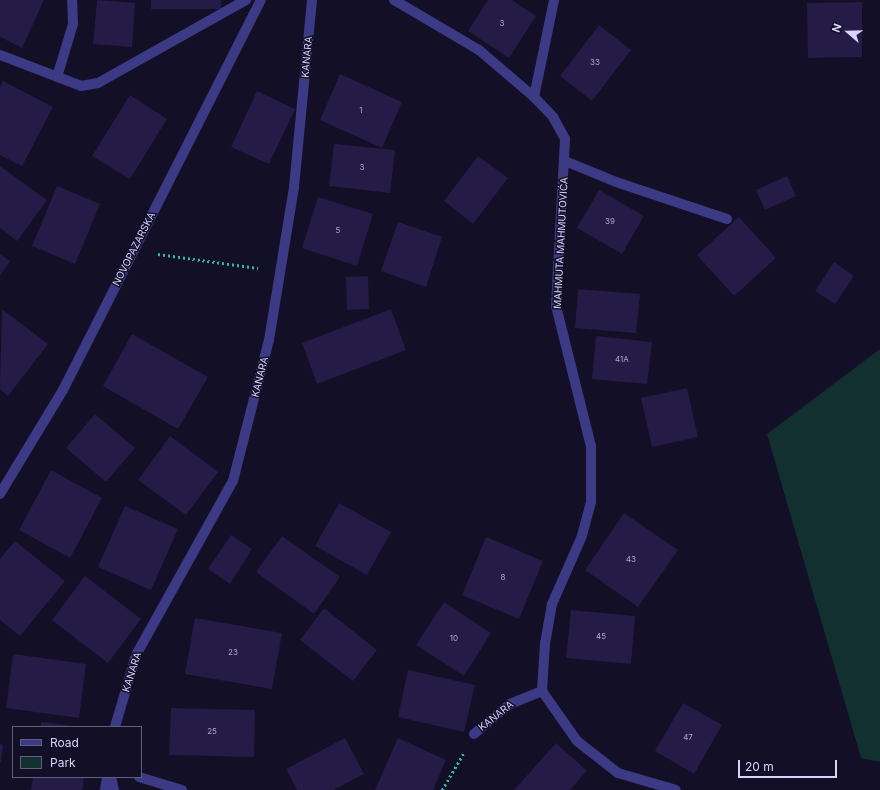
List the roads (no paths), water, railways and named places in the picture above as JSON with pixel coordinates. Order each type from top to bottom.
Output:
[{"type":"street","points":[[57,77],[73,24],[72,0]]},
{"type":"street","points":[[0,55],[81,86],[98,83],[246,0]]},
{"type":"street","name":"NOVOPAZARSKA","points":[[0,494],[63,390],[261,0]]},
{"type":"street","name":"KANARA","points":[[116,726],[136,655],[233,481],[269,340],[294,187],[312,0]]},
{"type":"street","name":"MAHMUTA MAHMUTOVIĆA","points":[[394,0],[479,50],[534,97],[553,118],[565,139],[556,306],[592,446],[591,502],[582,536],[552,604],[545,643],[542,691]]},
{"type":"street","points":[[534,97],[554,0]]},
{"type":"street","name":"MAHMUTA MAHMUTOVIĆA","points":[[565,161],[616,182],[727,219]]},
{"type":"street","points":[[542,691],[577,741],[618,773],[676,790]]},
{"type":"street","name":"KANARA","points":[[474,734],[510,704],[542,691]]},
{"type":"street","points":[[105,790],[107,778]]},
{"type":"street","points":[[111,778],[114,790]]},
{"type":"street","points":[[142,778],[182,790]]}]
